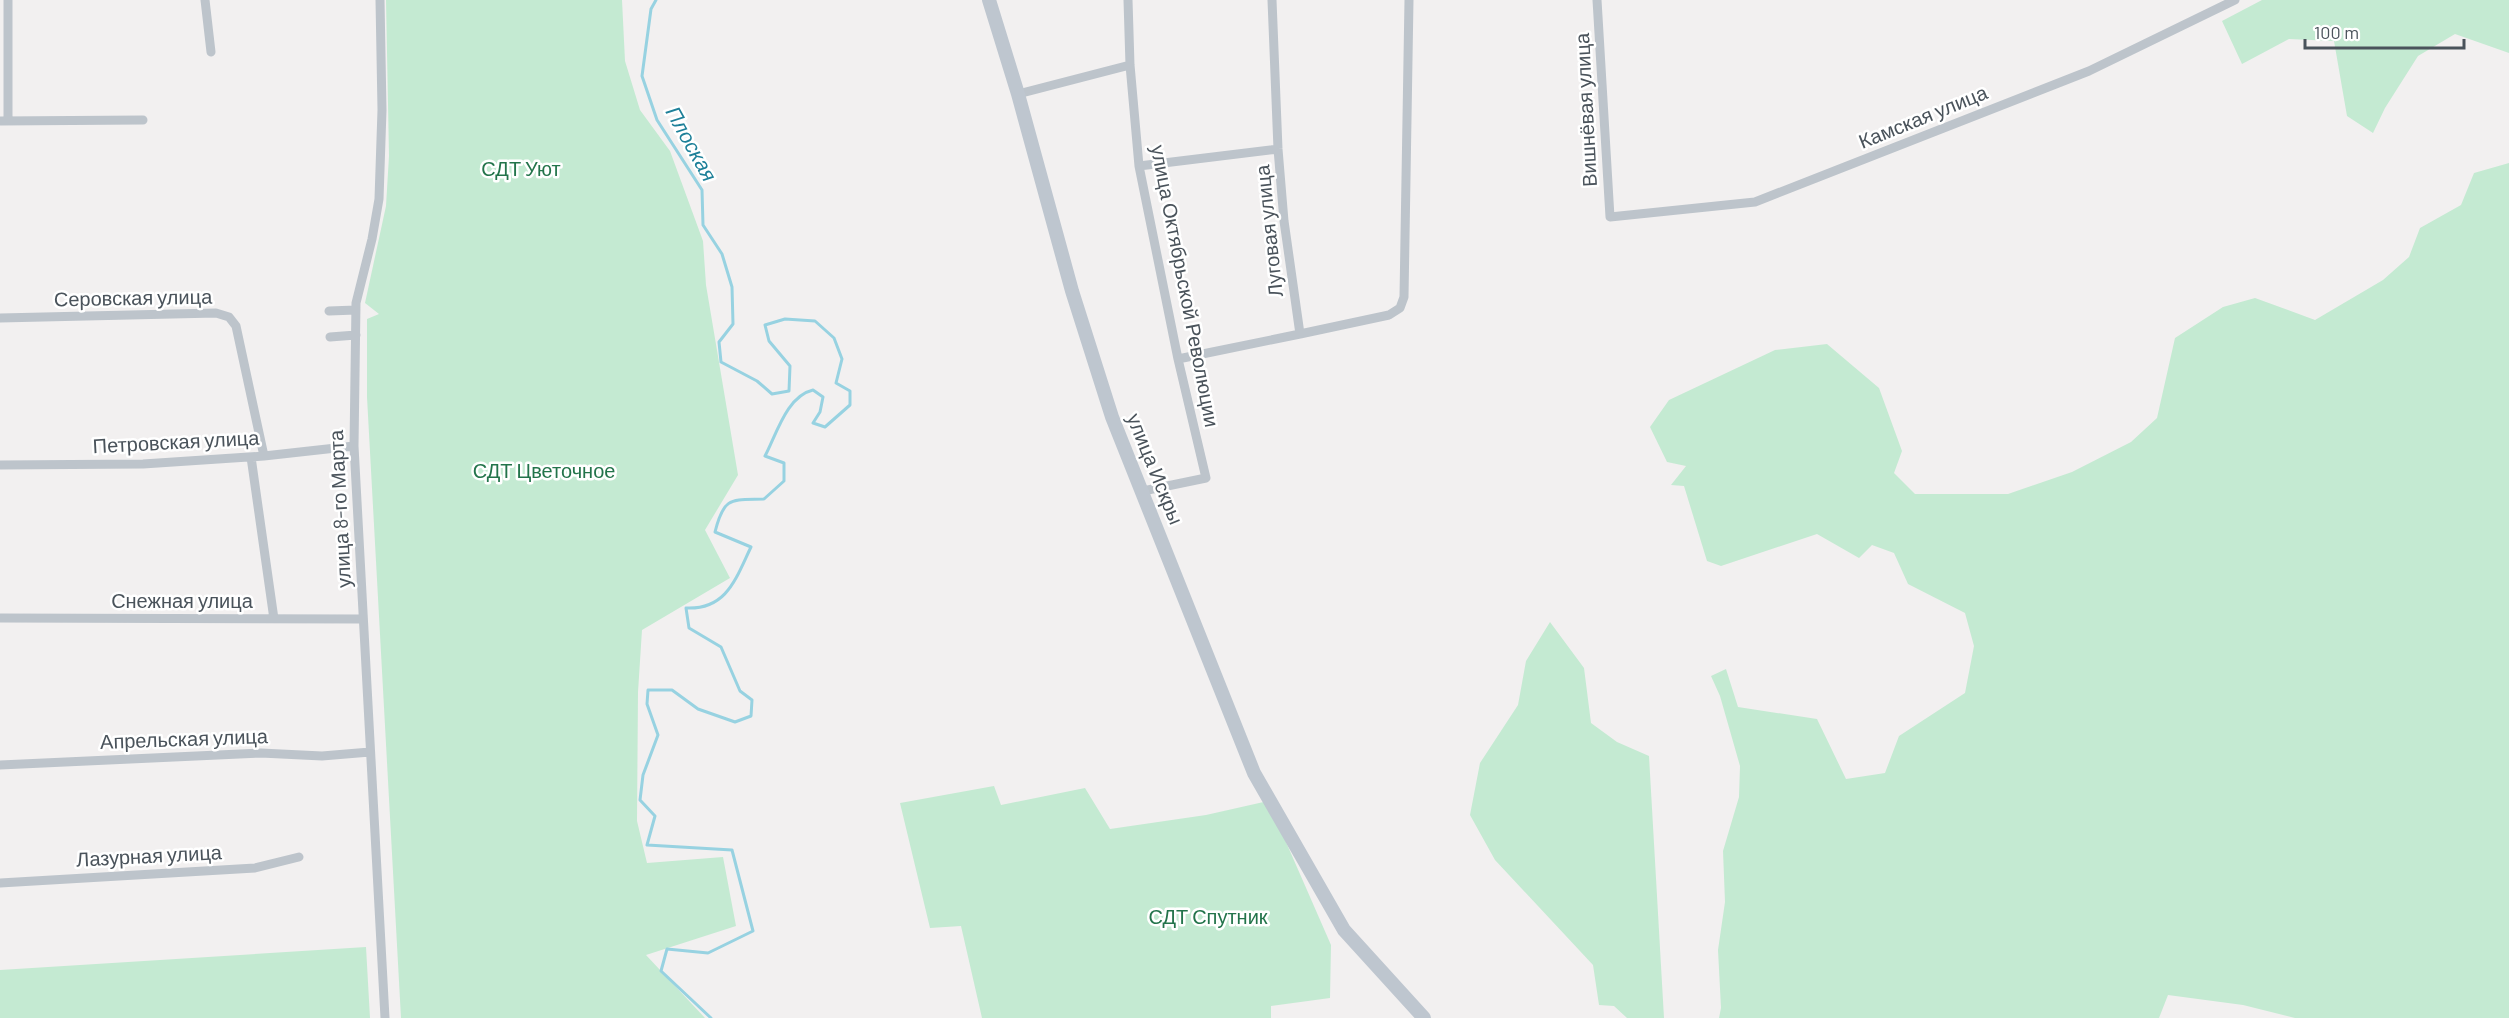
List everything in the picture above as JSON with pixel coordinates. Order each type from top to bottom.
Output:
[{"type":"main road","name":"улица Искры","points":[[989,0],[1018,94],[1072,291],[1112,417],[1254,773],[1344,930],[1424,1018]]},
{"type":"street","points":[[8,0],[4,121],[143,120]]},
{"type":"street","points":[[205,0],[211,52]]},
{"type":"street","name":"улица 8-го Марта","points":[[380,0],[382,110],[379,200],[356,310],[354,446],[385,1018]]},
{"type":"street","name":"улица Октябрьской Революции","points":[[1128,0],[1130,65],[1139,166],[1178,359],[1206,478],[1143,491]]},
{"type":"street","name":"Луговая улица","points":[[1272,0],[1278,149],[1284,221],[1300,334]]},
{"type":"street","points":[[1178,359],[1389,315],[1400,308],[1404,297],[1409,0]]},
{"type":"street","name":"Вишнёвая улица","points":[[1597,0],[1610,217]]},
{"type":"street","name":"Камская улица","points":[[1610,217],[1755,202],[2089,71],[2235,0]]},
{"type":"street","points":[[1018,94],[1130,65]]},
{"type":"street","points":[[1139,166],[1278,149]]},
{"type":"street","points":[[329,311],[356,310]]},
{"type":"street","name":"Серовская улица","points":[[0,318],[216,313],[229,316],[236,326],[264,456]]},
{"type":"street","points":[[330,337],[356,335]]},
{"type":"street","name":"Петровская улица","points":[[0,465],[143,464],[264,456],[354,446]]},
{"type":"street","points":[[251,457],[274,619]]},
{"type":"street","name":"Снежная улица","points":[[0,618],[363,619]]},
{"type":"street","name":"Апрельская улица","points":[[0,765],[261,753],[322,756],[370,752]]},
{"type":"street","name":"Лазурная улица","points":[[0,883],[255,868],[299,856]]},
{"type":"green space","name":"СДТ Цветочное","points":[[386,0],[622,0],[625,61],[640,110],[670,151],[703,241],[706,285],[738,475],[705,530],[730,578],[642,630],[638,692],[637,821],[647,863],[723,857],[736,926],[646,955],[705,1018],[401,1018],[367,397],[367,319],[379,314],[365,303],[386,206],[389,156]]},
{"type":"green space","points":[[2262,0],[2509,0],[2509,53],[2455,34],[2418,56],[2385,108],[2373,133],[2347,116],[2334,41],[2289,39],[2242,64],[2222,21]]},
{"type":"green space","points":[[2509,163],[2509,1018],[2295,1018],[2243,1005],[2168,995],[2159,1018],[1719,1018],[1721,1008],[1718,950],[1725,902],[1723,851],[1739,797],[1740,766],[1720,696],[1711,676],[1726,669],[1738,707],[1817,719],[1846,779],[1885,773],[1899,736],[1965,693],[1974,646],[1965,613],[1908,584],[1894,553],[1872,545],[1859,558],[1817,534],[1721,566],[1707,561],[1684,486],[1671,485],[1686,466],[1667,462],[1650,427],[1669,400],[1775,350],[1827,344],[1879,388],[1902,451],[1894,473],[1915,494],[2008,494],[2072,472],[2131,442],[2157,418],[2175,338],[2223,307],[2255,298],[2315,320],[2383,280],[2409,257],[2420,228],[2461,205],[2474,173]]},
{"type":"green space","points":[[1550,622],[1584,668],[1591,723],[1617,742],[1649,756],[1664,1018],[1627,1018],[1614,1006],[1599,1005],[1593,965],[1495,860],[1470,815],[1480,763],[1518,705],[1526,661]]},
{"type":"green space","name":"СДТ Спутник","points":[[994,786],[1001,805],[1085,788],[1110,829],[1206,815],[1268,801],[1331,945],[1330,998],[1271,1006],[1271,1018],[982,1018],[961,926],[930,928],[900,803]]},
{"type":"green space","points":[[366,947],[370,1018],[0,1018],[0,970]]},
{"type":"waterway","name":"Плоская","points":[[656,0],[651,9],[642,76],[657,120],[702,190],[703,225],[722,254],[732,287],[733,324],[719,342],[721,362],[757,381],[772,394],[789,391],[790,366],[769,341],[765,325],[785,319],[815,321],[834,338],[842,359],[836,383],[850,391],[850,405],[825,427],[813,423],[820,412],[823,397],[813,390],[804,394],[790,407],[765,456],[784,463],[784,481],[764,499],[730,502],[718,520],[715,532],[751,547],[735,580],[721,598],[711,604],[686,608],[689,628],[721,647],[740,691],[752,700],[751,716],[735,722],[698,709],[672,690],[648,690],[647,704],[658,735],[643,775],[640,800],[655,816],[647,845],[732,850],[753,931],[708,953],[667,949],[661,971],[711,1018]]},
{"type":"park label","name":"СДТ Уют","points":[[521,169]]}]
